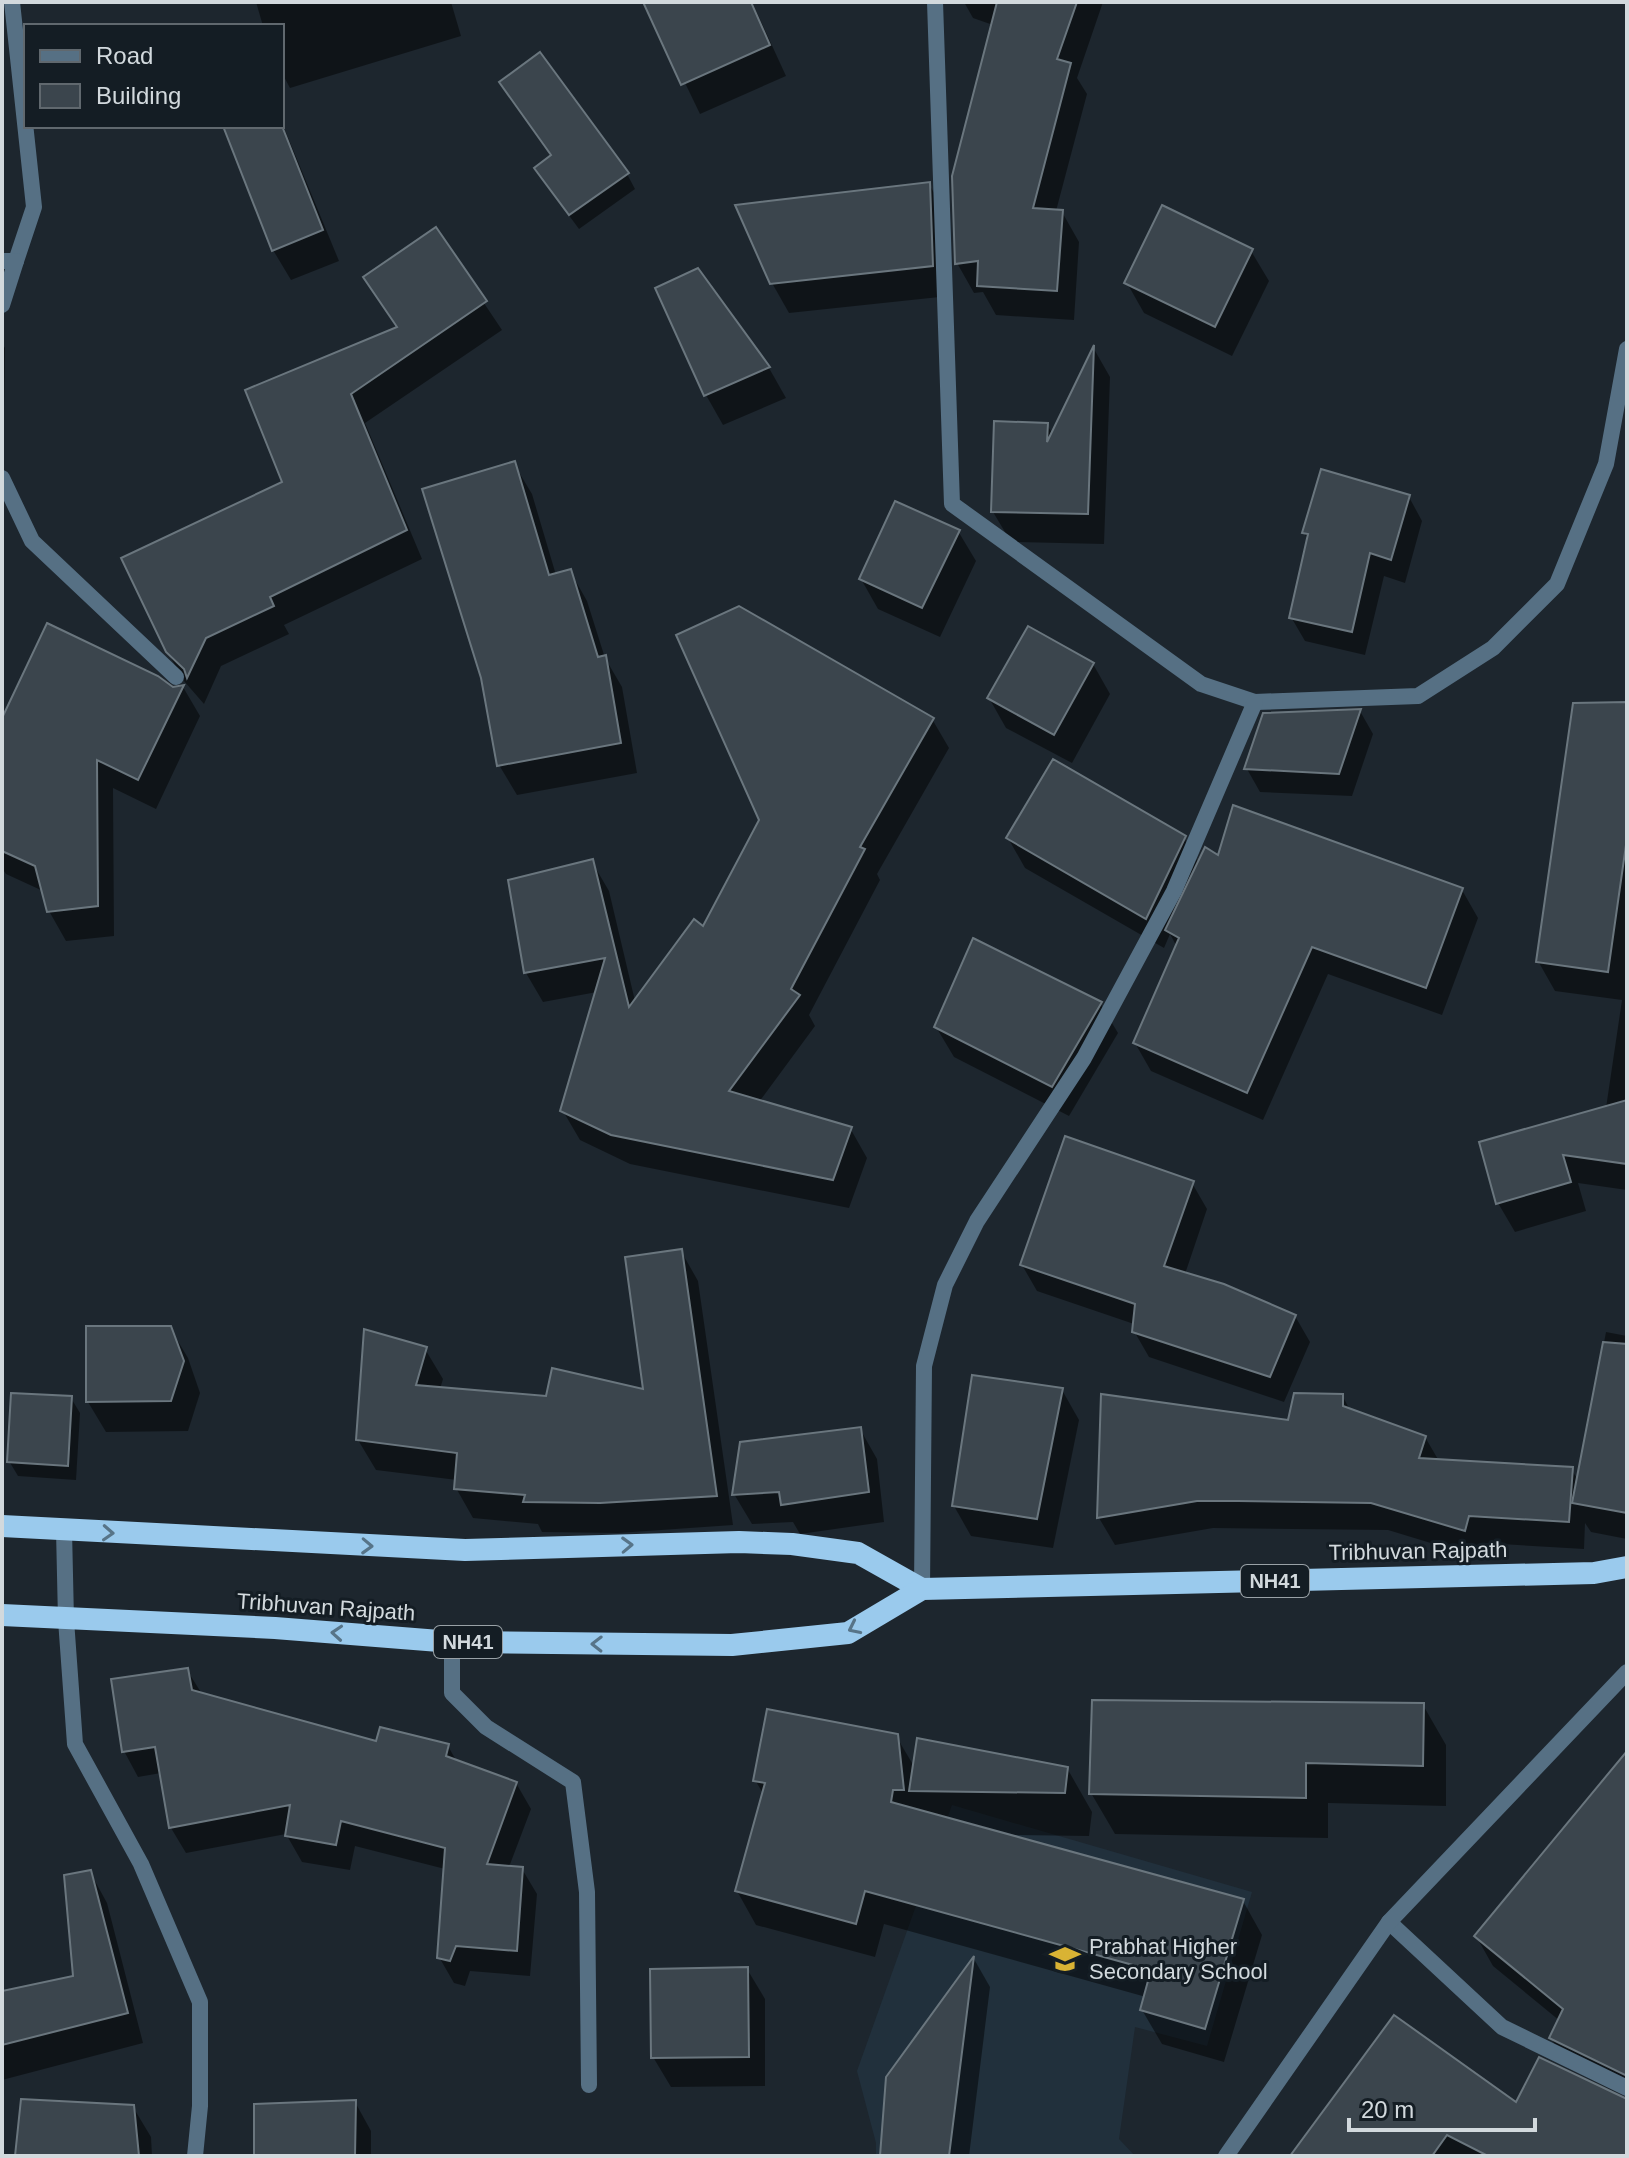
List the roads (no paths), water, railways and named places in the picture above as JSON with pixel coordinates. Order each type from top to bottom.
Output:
[{"type":"highway","points":[[2,1526],[465,1550],[739,1542],[792,1544],[858,1553],[922,1589]]},
{"type":"highway","name":"Tribhuvan Rajpath","points":[[2,1615],[275,1628],[452,1642],[732,1645],[786,1642],[848,1633],[922,1589],[1594,1573],[1627,1567]]},
{"type":"street","points":[[12,2],[24,114]]},
{"type":"street","points":[[935,2],[952,504],[1201,684],[1255,702],[1418,696],[1493,648],[1557,584],[1606,464],[1627,349]]},
{"type":"street","points":[[2,305],[9,261],[34,207],[26,128]]},
{"type":"street","points":[[2,478],[32,541],[176,677]]},
{"type":"street","points":[[922,1589],[924,1366],[945,1285],[977,1221],[1084,1058],[1174,891],[1255,702]]},
{"type":"street","points":[[64,1530],[66,1620],[75,1744],[141,1864],[200,2002],[200,2106],[195,2156]]},
{"type":"street","points":[[452,1642],[452,1693],[486,1727],[573,1782],[587,1892],[589,2085]]},
{"type":"street","points":[[1226,2156],[1389,1922],[1627,1672]]},
{"type":"street","points":[[1389,1922],[1502,2027],[1627,2088]]},
{"type":"place","name":"Prabhat Higher Secondary School","points":[[1065,1959]]}]
